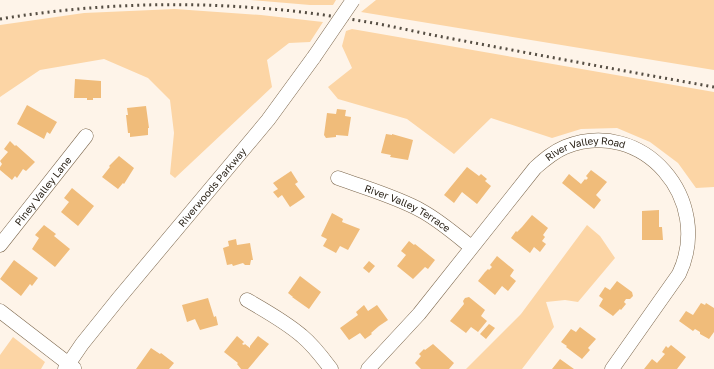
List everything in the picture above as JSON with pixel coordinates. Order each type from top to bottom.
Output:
[{"type":"street","name":"Riverwoods Parkway","points":[[69,367],[82,344],[114,304],[263,125],[314,57],[353,0]]},
{"type":"street","name":"Piney Valley Lane","points":[[0,245],[86,136]]},
{"type":"street","name":"River Valley Road","points":[[368,369],[419,314],[535,168],[549,156],[564,148],[588,142],[602,141],[614,142],[638,150],[657,162],[672,177],[685,204],[690,226],[689,245],[683,267],[674,284],[612,369]]},
{"type":"street","name":"River Valley Terrace","points":[[338,178],[421,210],[444,225],[471,247]]},
{"type":"street","points":[[247,300],[302,336],[319,353],[331,369]]},
{"type":"street","points":[[0,311],[69,367]]},
{"type":"shaded area","points":[[251,0],[336,0],[333,5],[310,5]]},
{"type":"shaded area","points":[[376,0],[714,0],[714,70],[361,12]]},
{"type":"shaded area","points":[[175,9],[261,15],[323,22],[310,42],[289,43],[267,60],[272,87],[175,178],[170,174],[174,133],[170,100],[148,78],[104,59],[40,70],[0,97],[0,25],[84,13]]},
{"type":"shaded area","points":[[352,29],[714,92],[714,187],[696,188],[678,163],[650,142],[617,128],[581,129],[552,138],[491,118],[454,154],[407,119],[338,99],[328,87],[352,68],[342,46],[346,31]]},
{"type":"shaded area","points":[[587,225],[600,236],[615,258],[578,302],[565,300],[546,302],[554,327],[522,369],[466,369],[521,314]]},
{"type":"shaded area","points":[[13,337],[45,362],[41,369],[0,369],[0,355]]},
{"type":"building","points":[[75,79],[101,81],[101,98],[87,100],[87,98],[74,98]]},
{"type":"building","points":[[27,105],[57,122],[50,134],[47,132],[44,139],[17,124]]},
{"type":"building","points":[[146,106],[149,128],[148,135],[130,137],[130,133],[128,133],[126,115],[128,115],[127,108]]},
{"type":"building","points":[[337,109],[346,110],[345,116],[351,117],[348,136],[336,135],[336,137],[326,138],[324,135],[327,113],[336,114]]},
{"type":"building","points":[[386,134],[392,134],[413,140],[408,160],[390,157],[391,155],[381,153]]},
{"type":"building","points":[[10,141],[35,162],[26,171],[23,169],[17,178],[15,176],[12,180],[0,170],[2,164],[0,161],[8,152],[4,149]]},
{"type":"building","points":[[119,156],[134,168],[124,184],[123,183],[118,189],[102,177],[110,167],[109,166]]},
{"type":"building","points":[[467,167],[479,176],[481,174],[487,179],[485,181],[491,186],[477,204],[462,192],[454,203],[444,195]]},
{"type":"building","points":[[591,170],[607,182],[596,195],[601,200],[594,209],[562,183],[569,174],[581,184],[588,178],[586,176]]},
{"type":"building","points":[[291,171],[298,182],[295,184],[305,197],[290,207],[282,195],[278,198],[273,192],[278,189],[273,183]]},
{"type":"building","points":[[72,188],[94,206],[78,226],[61,212],[69,202],[64,198]]},
{"type":"building","points":[[659,210],[659,227],[662,227],[663,240],[642,240],[642,211]]},
{"type":"building","points":[[332,213],[343,219],[342,222],[360,229],[348,250],[340,246],[336,253],[323,246],[327,239],[321,236]]},
{"type":"building","points":[[532,215],[548,228],[543,235],[545,237],[542,241],[546,244],[540,252],[534,247],[530,253],[511,238]]},
{"type":"building","points":[[44,225],[56,234],[54,236],[70,249],[55,267],[32,249],[39,238],[35,235]]},
{"type":"building","points":[[236,239],[237,245],[250,243],[253,260],[251,260],[250,265],[245,265],[243,263],[233,266],[232,264],[227,265],[223,248],[229,246],[228,241]]},
{"type":"building","points":[[409,241],[435,260],[428,269],[425,267],[413,279],[397,266],[406,255],[401,251]]},
{"type":"building","points":[[497,256],[514,270],[510,276],[516,281],[508,291],[502,286],[495,295],[478,281],[488,269],[489,270],[492,267],[490,265]]},
{"type":"building","points":[[14,260],[38,278],[32,286],[30,284],[21,296],[0,279]]},
{"type":"building","points":[[369,261],[375,266],[369,273],[363,268]]},
{"type":"building","points":[[300,276],[321,292],[309,309],[288,293]]},
{"type":"building","points":[[617,281],[632,292],[633,296],[630,299],[626,299],[624,302],[626,304],[613,316],[599,306],[603,299],[599,296],[605,287],[610,290]]},
{"type":"building","points":[[469,297],[485,310],[481,316],[487,321],[478,332],[471,327],[466,333],[450,321],[464,304],[463,301],[465,298]]},
{"type":"building","points":[[208,298],[214,317],[216,316],[218,325],[200,330],[195,319],[187,322],[182,305]]},
{"type":"building","points":[[701,303],[705,305],[706,303],[714,308],[714,332],[709,339],[695,329],[693,331],[679,321],[686,311],[693,315]]},
{"type":"building","points":[[364,305],[368,311],[377,305],[388,320],[365,339],[360,333],[349,340],[340,328],[358,315],[356,312]]},
{"type":"building","points":[[489,324],[495,328],[486,339],[480,334]]},
{"type":"building","points":[[580,327],[596,339],[588,348],[590,350],[582,359],[561,342],[571,329],[576,332]]},
{"type":"building","points":[[237,336],[244,342],[242,344],[245,344],[250,348],[258,336],[269,344],[248,369],[241,369],[237,364],[238,363],[224,352]]},
{"type":"building","points":[[433,344],[454,363],[449,369],[421,369],[415,363],[421,356],[419,354]]},
{"type":"building","points":[[671,345],[686,357],[677,369],[644,369],[652,359],[657,363],[665,354],[662,352],[666,346],[668,348]]},
{"type":"building","points":[[151,348],[160,354],[161,353],[174,363],[169,369],[136,369]]},
{"type":"building","points":[[560,359],[574,369],[552,369]]},
{"type":"railway","points":[[0,19],[64,10],[128,6],[193,5],[283,10],[371,23],[714,87]]}]
